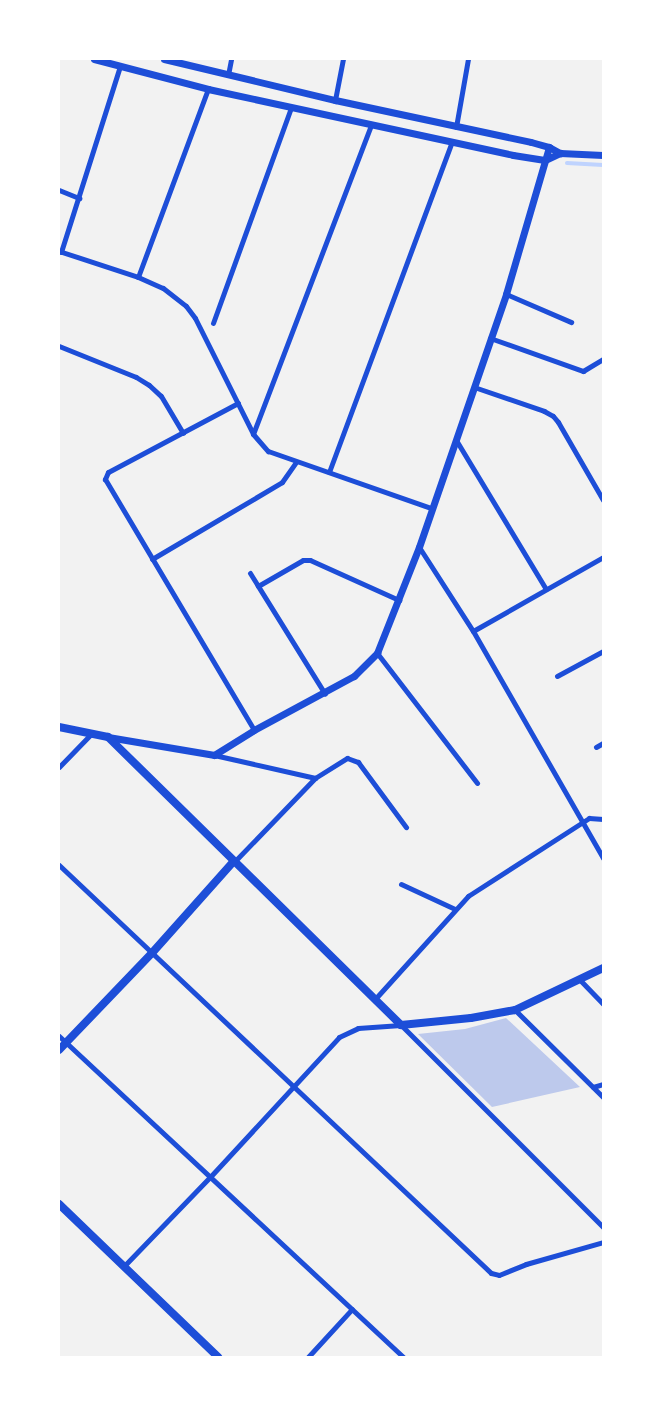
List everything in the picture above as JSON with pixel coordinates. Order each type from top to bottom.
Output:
[{"type":"main road","points":[[59,727],[108,737],[233,862],[401,1025],[471,1018],[515,1010],[603,968]]},
{"type":"main road","points":[[59,1050],[152,953],[233,862]]},
{"type":"main road","points":[[59,1204],[218,1357]]},
{"type":"street","points":[[94,59],[208,89],[452,142],[545,160],[560,153]]},
{"type":"street","points":[[164,59],[335,100],[549,147],[560,153],[603,155]]},
{"type":"street","points":[[228,75],[231,59]]},
{"type":"street","points":[[335,100],[343,59]]},
{"type":"street","points":[[456,127],[468,59]]},
{"type":"street","points":[[120,66],[79,198],[60,251],[138,277],[163,288],[186,306],[195,318],[253,434],[268,451],[432,508]]},
{"type":"street","points":[[138,277],[208,89]]},
{"type":"street","points":[[213,323],[291,107]]},
{"type":"street","points":[[253,434],[371,125]]},
{"type":"street","points":[[329,472],[452,142]]},
{"type":"street","points":[[214,755],[254,730],[325,694],[354,676],[377,653],[419,547],[506,294],[549,147]]},
{"type":"street","points":[[59,190],[79,198]]},
{"type":"street","points":[[506,294],[572,322]]},
{"type":"street","points":[[490,338],[583,371],[603,359]]},
{"type":"street","points":[[59,346],[136,377],[149,385],[164,401],[183,433]]},
{"type":"street","points":[[474,387],[544,411],[552,416],[558,422],[603,500]]},
{"type":"street","points":[[238,403],[108,472],[105,479],[254,730]]},
{"type":"street","points":[[456,440],[546,589]]},
{"type":"street","points":[[152,558],[282,482],[296,462]]},
{"type":"street","points":[[419,547],[473,631],[603,858]]},
{"type":"street","points":[[473,631],[603,558]]},
{"type":"street","points":[[258,586],[303,560],[310,560],[399,600]]},
{"type":"street","points":[[250,573],[325,694]]},
{"type":"street","points":[[557,676],[603,651]]},
{"type":"street","points":[[377,653],[477,783]]},
{"type":"street","points":[[59,767],[91,734]]},
{"type":"street","points":[[108,737],[214,755],[315,778]]},
{"type":"street","points":[[596,747],[603,744]]},
{"type":"street","points":[[233,862],[315,778],[343,760],[358,762],[406,827]]},
{"type":"street","points":[[375,999],[468,896],[493,878],[589,818],[603,820]]},
{"type":"street","points":[[59,865],[487,1270],[499,1275],[526,1264],[603,1242]]},
{"type":"street","points":[[401,884],[455,909]]},
{"type":"street","points":[[580,980],[603,1004]]},
{"type":"street","points":[[515,1010],[603,1097]]},
{"type":"street","points":[[124,1266],[345,1033],[358,1028],[401,1025],[603,1227]]},
{"type":"street","points":[[59,1036],[403,1357]]},
{"type":"street","points":[[593,1087],[603,1084]]},
{"type":"street","points":[[308,1357],[352,1309]]},
{"type":"building","points":[[506,1018],[580,1087],[492,1107],[418,1034],[465,1029]]},
{"type":"waterway","points":[[567,163],[603,165]]}]
